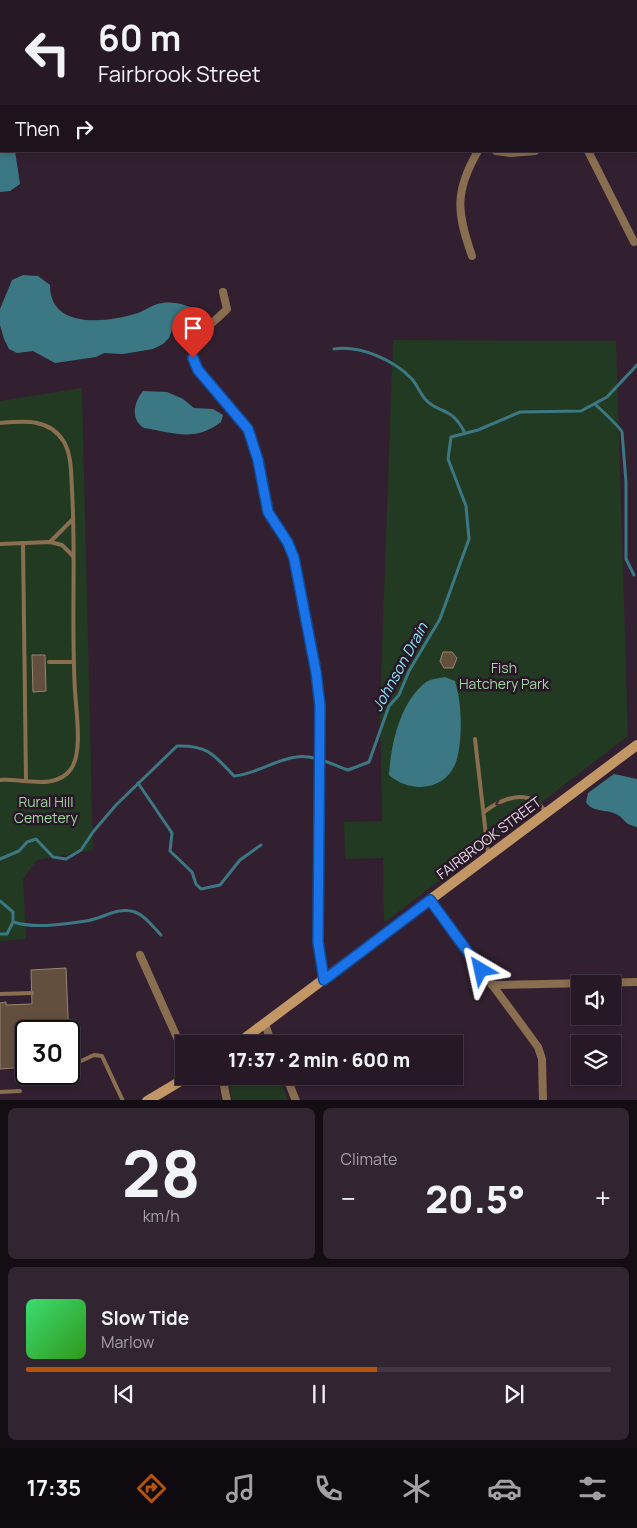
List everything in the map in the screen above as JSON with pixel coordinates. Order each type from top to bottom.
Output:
[{"type":"street","points":[[472,256],[460,218],[467,171],[477,152]]},
{"type":"street","points":[[504,152],[523,152]]},
{"type":"street","points":[[589,152],[634,242]]},
{"type":"street","points":[[223,292],[227,309],[196,339],[193,358],[198,370],[248,429],[258,460],[268,512],[292,550],[316,672],[320,706],[318,942],[324,980]]},
{"type":"street","name":"FAIRBROOK STREET","points":[[249,1035],[637,745]]},
{"type":"street","points":[[430,900],[541,1053],[543,1100]]},
{"type":"street","points":[[140,955],[176,1035]]},
{"type":"street","points":[[492,985],[637,982]]},
{"type":"street","points":[[264,1024],[268,1035]]},
{"type":"street","points":[[147,1100],[175,1084]]},
{"type":"street","points":[[224,1085],[227,1100]]},
{"type":"street","points":[[290,1085],[296,1100]]},
{"type":"lane","points":[[0,423],[40,422],[54,429],[64,443],[70,461],[73,519],[73,662],[77,738],[76,757],[71,770],[53,781],[0,780]]},
{"type":"lane","points":[[50,542],[73,519]]},
{"type":"lane","points":[[0,544],[50,542],[62,545],[73,556]]},
{"type":"lane","points":[[23,543],[26,781]]},
{"type":"lane","points":[[49,662],[73,662]]},
{"type":"lane","points":[[475,739],[488,856]]},
{"type":"lane","points":[[484,812],[495,804],[513,797],[534,800],[546,812]]},
{"type":"lane","points":[[0,994],[32,993]]},
{"type":"lane","points":[[80,1061],[94,1055],[102,1056],[122,1100]]},
{"type":"lane","points":[[0,1092],[20,1091]]},
{"type":"green space","name":"Fish Hatchery Park","points":[[393,340],[616,341],[628,736],[384,923],[383,858],[345,859],[344,822],[382,821],[380,707]]},
{"type":"green space","name":"Rural Hill Cemetery","points":[[82,388],[93,850],[37,860],[23,879],[26,939],[0,941],[0,401]]},
{"type":"green space","points":[[230,1085],[282,1085],[288,1100],[232,1100]]},
{"type":"water","points":[[0,152],[15,152],[20,184],[10,191],[0,192]]},
{"type":"water","points":[[23,275],[38,276],[50,285],[53,300],[60,310],[70,316],[83,320],[112,319],[138,313],[159,304],[168,303],[177,303],[191,307],[201,311],[203,315],[197,320],[174,325],[169,338],[163,344],[153,349],[123,354],[104,353],[96,357],[55,363],[33,351],[17,353],[9,349],[4,339],[0,325],[0,309],[12,280]]},
{"type":"water","points":[[143,391],[167,392],[183,399],[194,408],[213,409],[223,415],[221,422],[202,432],[193,434],[175,434],[144,428],[135,415],[137,400]]},
{"type":"water","points":[[445,677],[455,681],[459,700],[461,733],[456,762],[451,772],[435,784],[416,787],[406,785],[389,775],[392,750],[403,712],[417,690],[426,682]]},
{"type":"water","points":[[614,774],[637,779],[637,827],[627,823],[612,812],[592,808],[586,802],[588,793]]},
{"type":"building","points":[[443,652],[452,652],[457,658],[453,668],[444,668],[440,661]]},
{"type":"building","points":[[32,655],[45,655],[46,691],[33,692]]},
{"type":"building","points":[[66,968],[68,1020],[15,1020],[15,1068],[0,1069],[0,1003],[6,1002],[6,1005],[32,1004],[31,970]]},
{"type":"waterway","points":[[334,349],[355,349],[376,355],[396,366],[412,379],[423,397],[430,404],[454,418],[465,433]]},
{"type":"waterway","name":"Johnson Drain","points":[[0,859],[19,851],[27,842],[36,839],[53,857],[66,859],[81,850],[93,832],[116,805],[177,746],[196,747],[210,753],[234,776],[250,773],[280,761],[302,756],[316,758],[348,770],[369,762],[389,706],[399,695],[409,671],[440,619],[469,539],[466,506],[448,459],[451,437],[478,430],[520,412],[581,411],[607,397],[637,365]]},
{"type":"waterway","points":[[595,404],[622,432],[626,482],[626,559],[634,575]]},
{"type":"waterway","points":[[138,783],[172,833],[170,851],[192,872],[196,884],[201,889],[220,885],[240,860],[261,845]]},
{"type":"waterway","name":"Johnson Drain","points":[[0,901],[13,912],[13,922],[7,934],[0,934]]},
{"type":"waterway","points":[[13,922],[40,926],[92,920],[116,912],[128,911],[143,916],[161,935]]},
{"type":"route","points":[[193,358],[198,370],[242,420],[252,435],[268,512],[292,550],[294,558],[316,672],[320,706],[318,942],[324,980],[430,900],[481,970]]}]
